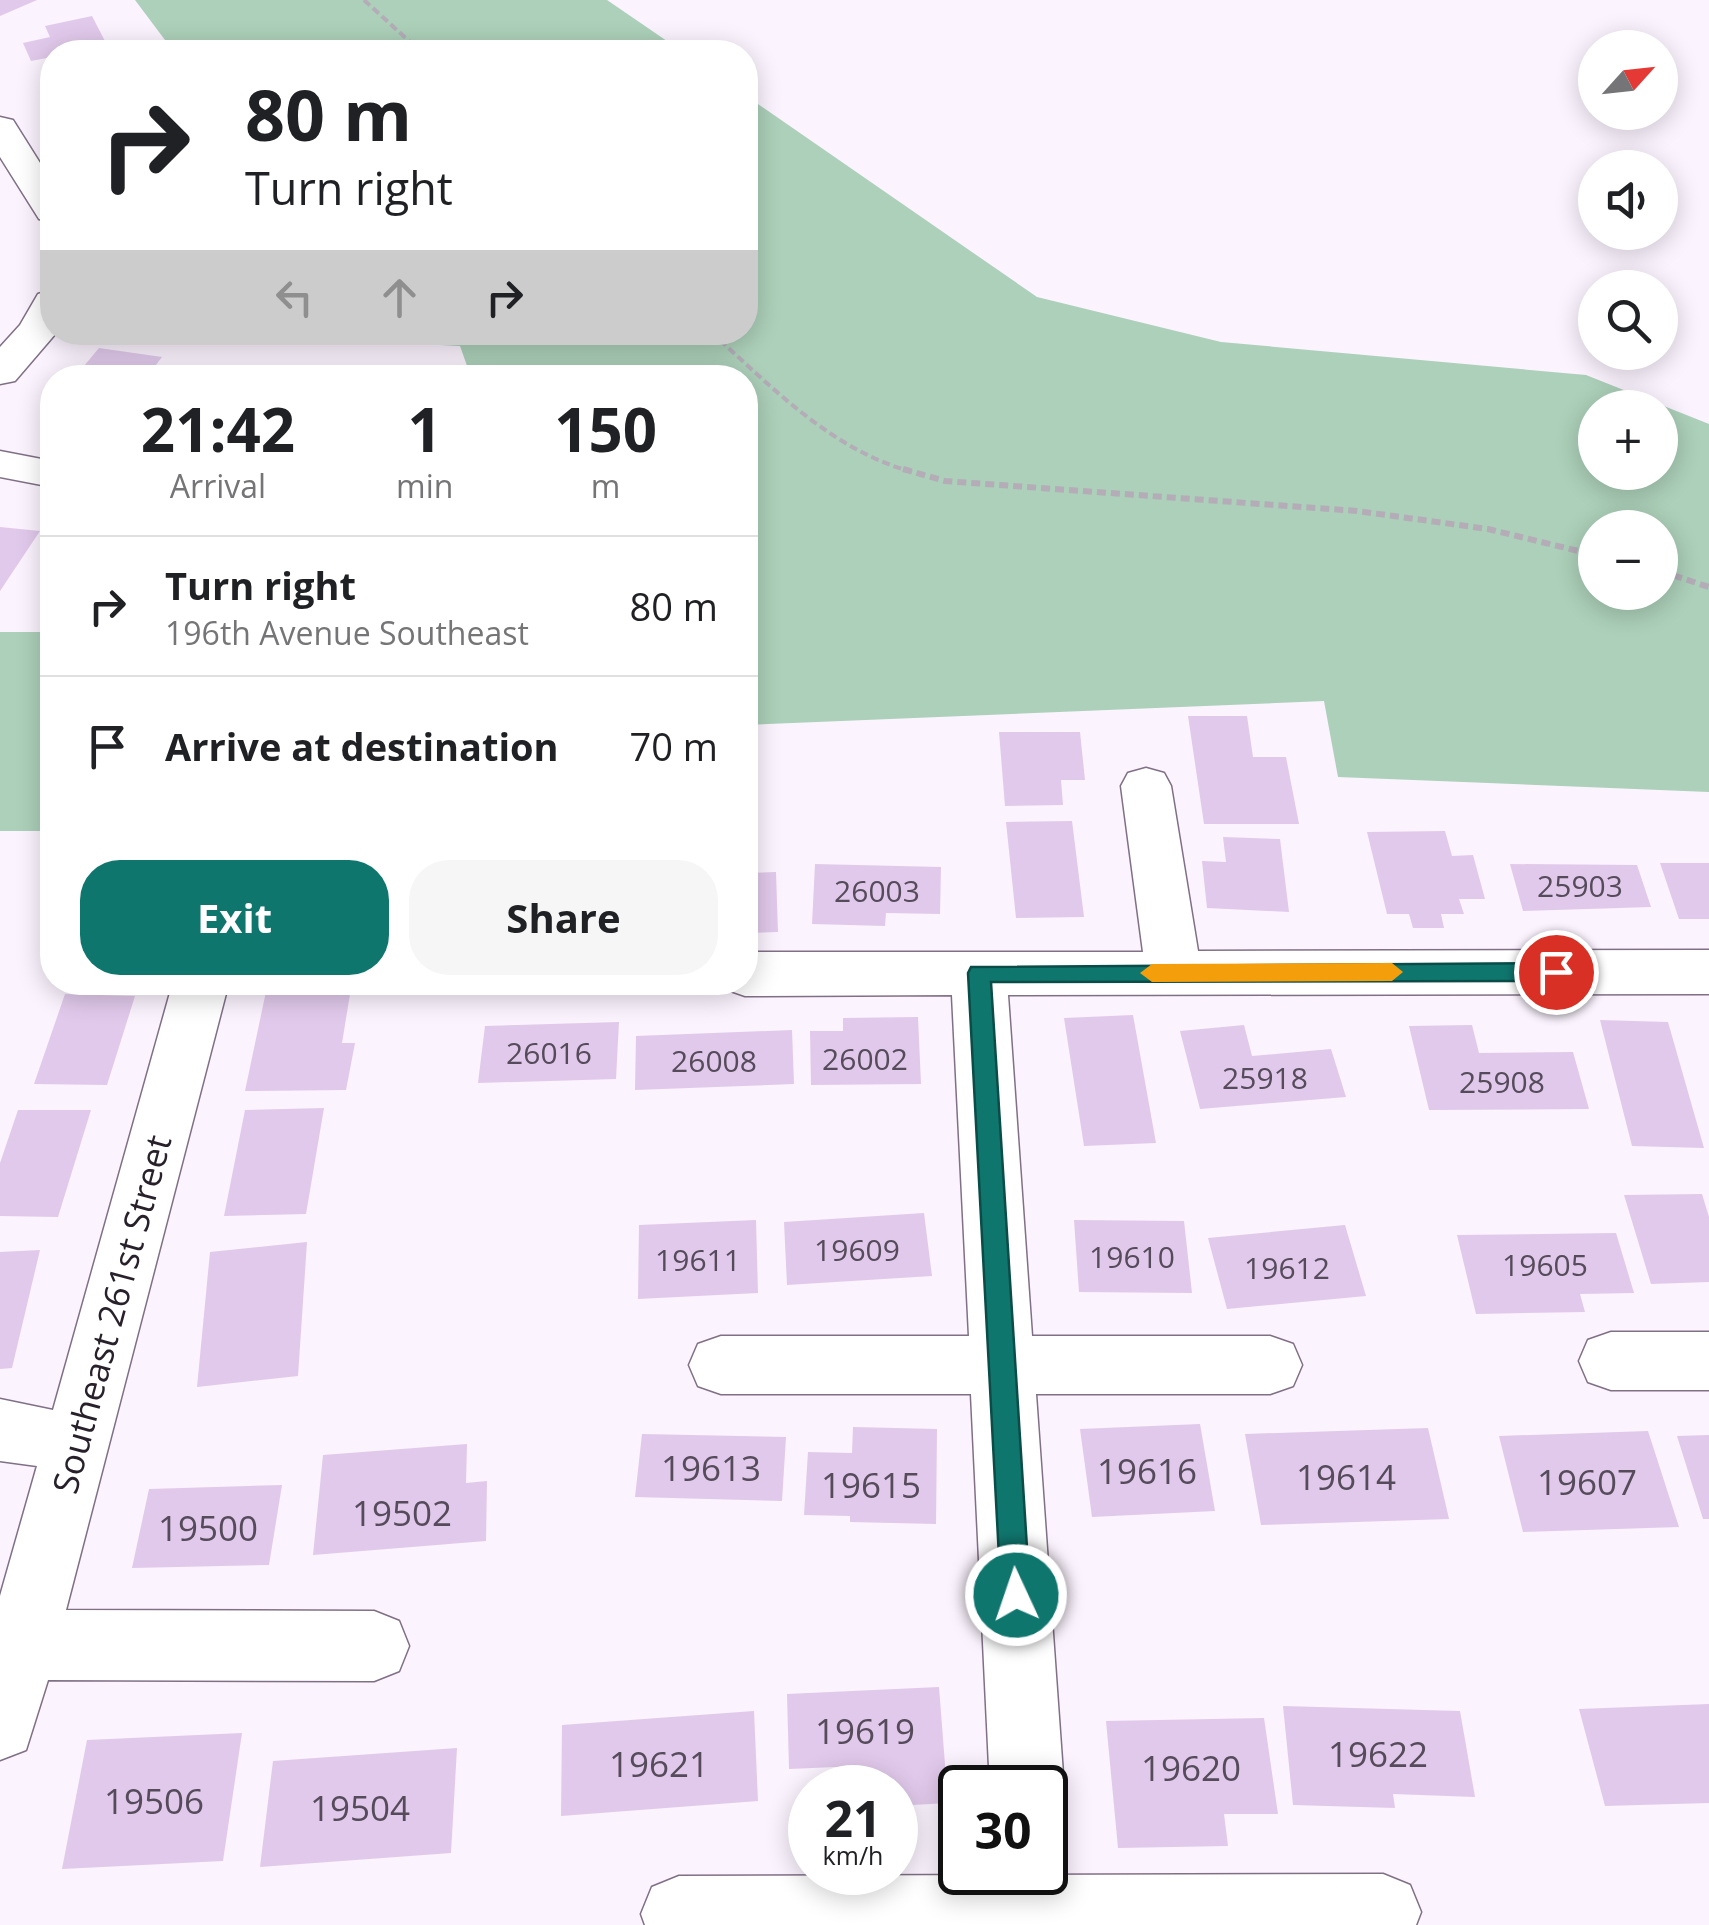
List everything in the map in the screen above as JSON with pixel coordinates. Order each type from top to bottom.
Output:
[{"type":"street","points":[[0,128],[40,193]]},
{"type":"street","points":[[0,372],[40,326]]},
{"type":"street","points":[[0,464],[40,472]]},
{"type":"street","points":[[1146,786],[1174,973]]},
{"type":"street","points":[[758,974],[1709,972]]},
{"type":"street","points":[[979,973],[1025,1765]]},
{"type":"street","name":"Southeast 261st Street","points":[[0,1724],[197,995]]},
{"type":"street","points":[[1610,1361],[1709,1361]]},
{"type":"street","points":[[721,1366],[1270,1365]]},
{"type":"street","points":[[0,1430],[34,1434],[75,1448]]},
{"type":"street","points":[[21,1645],[374,1646]]},
{"type":"street","points":[[678,1914],[1033,1904],[1383,1912]]},
{"type":"path","points":[[364,0],[409,40]]},
{"type":"path","points":[[725,345],[747,365]]},
{"type":"path","points":[[758,375],[812,425],[884,464],[945,481],[1357,511],[1488,529],[1578,551]]},
{"type":"path","points":[[1678,577],[1709,588]]},
{"type":"green space","points":[[135,0],[607,0],[665,40],[165,40]]},
{"type":"green space","points":[[758,104],[1037,297],[1221,342],[1586,375],[1624,390],[1578,390],[1578,490],[1678,490],[1678,412],[1709,424],[1709,792],[1338,777],[1324,701],[758,724],[758,365],[467,365],[460,346],[440,345],[758,345]]},
{"type":"green space","points":[[0,632],[40,632],[40,831],[0,831]]},
{"type":"building","points":[[0,0],[37,0],[0,16]]},
{"type":"building","points":[[92,16],[104,40],[40,40],[40,59],[31,61],[23,43],[50,37],[45,26]]},
{"type":"building","points":[[99,348],[162,357],[156,365],[85,365]]},
{"type":"building","points":[[0,527],[40,531],[0,591]]},
{"type":"building","points":[[1188,716],[1247,716],[1253,757],[1286,757],[1299,824],[1204,824]]},
{"type":"building","points":[[999,732],[1080,732],[1085,780],[1061,780],[1063,805],[1005,806]]},
{"type":"building","points":[[1072,821],[1084,917],[1016,918],[1006,822]]},
{"type":"building","points":[[1445,831],[1452,856],[1473,855],[1485,899],[1459,899],[1464,914],[1441,914],[1444,928],[1413,928],[1409,914],[1387,914],[1367,832]]},
{"type":"building","points":[[1223,837],[1280,839],[1289,912],[1207,908],[1202,861],[1226,862]]},
{"type":"building","points":[[1660,863],[1709,863],[1709,919],[1679,919]]},
{"type":"building","points":[[815,864],[941,867],[940,914],[886,913],[885,926],[812,924]]},
{"type":"building","points":[[1510,864],[1637,865],[1651,907],[1523,911]]},
{"type":"building","points":[[776,872],[778,932],[758,933],[758,873]]},
{"type":"building","points":[[65,995],[135,996],[107,1085],[34,1084]]},
{"type":"building","points":[[265,995],[350,995],[342,1043],[355,1043],[346,1090],[245,1091]]},
{"type":"building","points":[[1133,1015],[1156,1143],[1084,1146],[1064,1018]]},
{"type":"building","points":[[918,1017],[921,1084],[811,1085],[810,1031],[843,1031],[843,1018]]},
{"type":"building","points":[[1600,1020],[1668,1022],[1704,1148],[1632,1146]]},
{"type":"building","points":[[619,1022],[616,1079],[478,1083],[485,1026]]},
{"type":"building","points":[[1244,1025],[1252,1056],[1331,1049],[1346,1097],[1200,1109],[1180,1031]]},
{"type":"building","points":[[1472,1025],[1479,1053],[1573,1052],[1589,1109],[1429,1110],[1409,1026]]},
{"type":"building","points":[[792,1030],[794,1084],[635,1090],[636,1036]]},
{"type":"building","points":[[324,1108],[306,1214],[224,1216],[245,1110]]},
{"type":"building","points":[[18,1110],[91,1110],[58,1217],[0,1216],[0,1163]]},
{"type":"building","points":[[1702,1194],[1709,1217],[1709,1282],[1651,1284],[1624,1195]]},
{"type":"building","points":[[924,1213],[932,1276],[787,1285],[784,1222]]},
{"type":"building","points":[[756,1220],[758,1293],[638,1299],[639,1225]]},
{"type":"building","points":[[1074,1220],[1184,1221],[1192,1293],[1079,1292]]},
{"type":"building","points":[[1345,1225],[1366,1296],[1227,1309],[1208,1238]]},
{"type":"building","points":[[1616,1233],[1634,1293],[1580,1294],[1585,1312],[1476,1314],[1457,1235]]},
{"type":"building","points":[[307,1242],[298,1376],[197,1387],[210,1252]]},
{"type":"building","points":[[40,1250],[12,1368],[0,1369],[0,1252]]},
{"type":"building","points":[[1200,1424],[1215,1511],[1092,1517],[1080,1429]]},
{"type":"building","points":[[853,1427],[937,1429],[936,1524],[850,1522],[850,1516],[804,1515],[808,1452],[852,1453]]},
{"type":"building","points":[[1428,1428],[1449,1519],[1261,1525],[1245,1434]]},
{"type":"building","points":[[1648,1431],[1679,1527],[1523,1532],[1499,1436]]},
{"type":"building","points":[[642,1434],[786,1437],[782,1501],[635,1497]]},
{"type":"building","points":[[1709,1435],[1709,1519],[1703,1519],[1677,1436]]},
{"type":"building","points":[[467,1444],[466,1483],[487,1481],[486,1541],[313,1555],[323,1455]]},
{"type":"building","points":[[282,1485],[269,1565],[132,1568],[149,1489]]},
{"type":"building","points":[[939,1687],[945,1765],[938,1765],[938,1804],[918,1805],[918,1765],[789,1765],[787,1694]]},
{"type":"building","points":[[1709,1704],[1709,1803],[1605,1806],[1579,1709]]},
{"type":"building","points":[[1283,1706],[1460,1711],[1475,1797],[1393,1794],[1395,1808],[1293,1805]]},
{"type":"building","points":[[754,1711],[758,1801],[561,1816],[562,1725]]},
{"type":"building","points":[[1264,1718],[1278,1814],[1224,1814],[1228,1846],[1118,1848],[1106,1721]]},
{"type":"building","points":[[242,1733],[223,1861],[62,1869],[87,1740]]},
{"type":"building","points":[[457,1748],[451,1853],[260,1867],[273,1761]]},
{"type":"slow traffic","points":[[1152,973],[1392,972]]},
{"type":"route","points":[[1016,1595],[979,973],[1556,972]]}]
